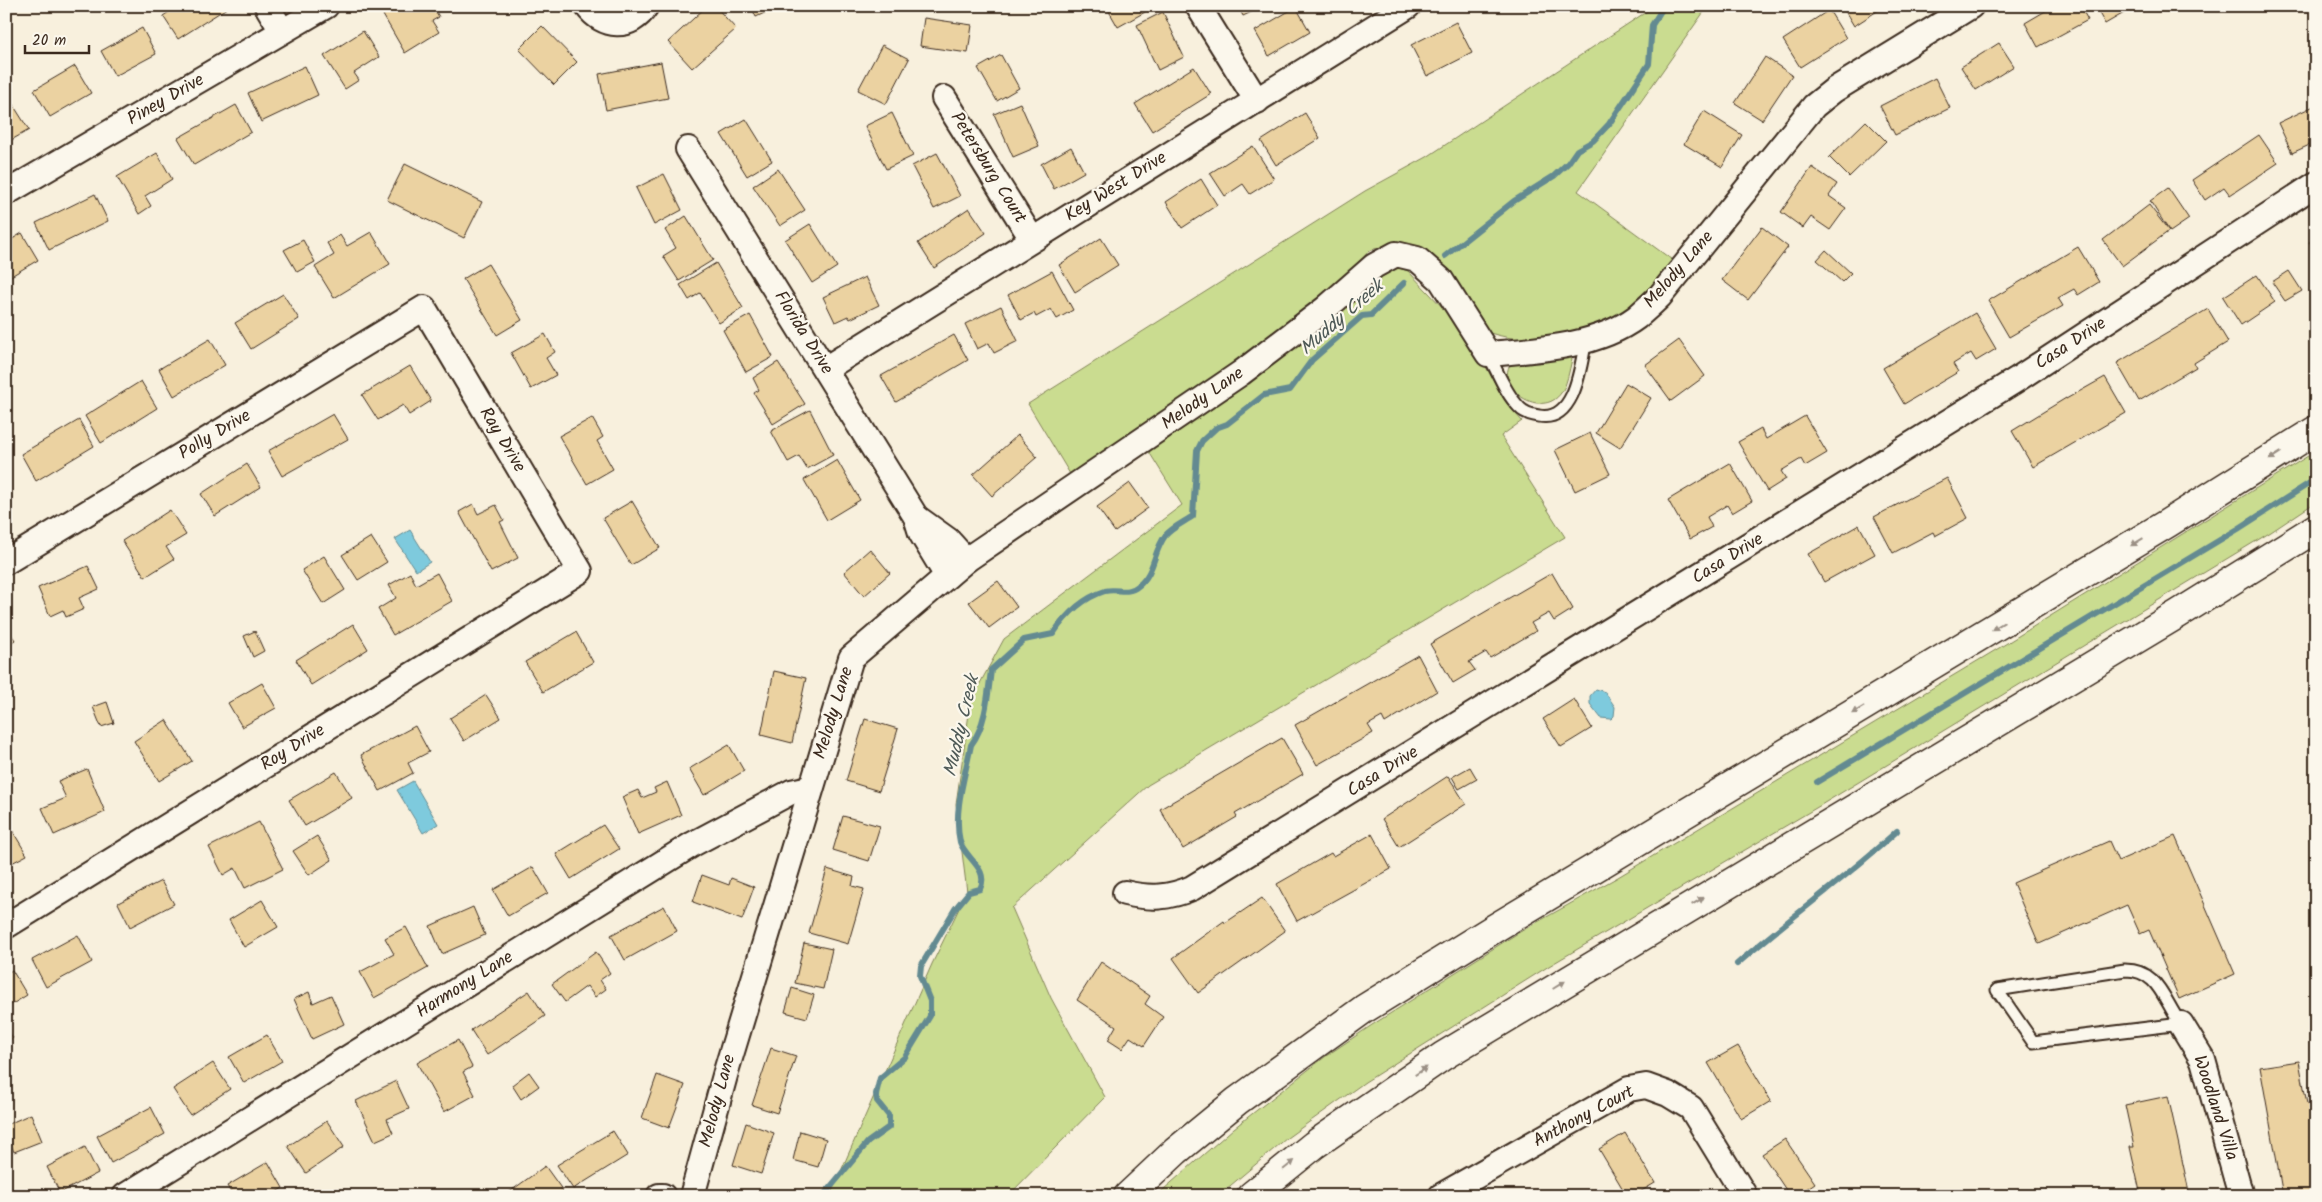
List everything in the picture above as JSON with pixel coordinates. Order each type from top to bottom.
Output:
[{"type":"highway","points":[[1128,1196],[1176,1151],[1237,1101],[1297,1055],[1372,1004],[2152,533],[2316,430]]},
{"type":"highway","points":[[1251,1196],[1314,1145],[1451,1051],[2178,614],[2316,528]]},
{"type":"street","points":[[267,6],[282,31]]},
{"type":"street","name":"Piney Drive","points":[[6,194],[326,6]]},
{"type":"street","points":[[587,6],[593,15],[607,23],[621,24],[636,18],[646,6]]},
{"type":"street","points":[[1198,6],[1257,101]]},
{"type":"street","name":"Key West Drive","points":[[825,369],[1408,6]]},
{"type":"street","name":"Melody Lane","points":[[692,1196],[727,1068],[810,788],[851,658],[966,560],[1241,373],[1325,309],[1374,266],[1396,254],[1418,260],[1441,280],[1488,354],[1536,349],[1586,339],[1621,326],[1637,317],[1660,296],[1802,120],[1822,98],[1970,6]]},
{"type":"street","name":"Petersburg Court","points":[[944,98],[1032,239]]},
{"type":"street","name":"Florida Drive","points":[[688,150],[916,517],[921,533],[947,576]]},
{"type":"street","name":"Casa Drive","points":[[1125,893],[1146,898],[1173,896],[1192,888],[1999,390],[2316,184]]},
{"type":"street","name":"Polly Drive","points":[[6,562],[424,308]]},
{"type":"street","name":"Ray Drive","points":[[424,308],[580,571]]},
{"type":"street","name":"Florida Drive","points":[[916,517],[948,540],[966,560]]},
{"type":"street","name":"Roy Drive","points":[[6,926],[580,571]]},
{"type":"street","name":"Harmony Lane","points":[[125,1196],[693,844],[791,792],[810,788]]},
{"type":"street","name":"Woodland Villa","points":[[2181,1024],[2203,1060],[2241,1196]]},
{"type":"street","name":"Anthony Court","points":[[1441,1196],[1629,1089],[1646,1086],[1668,1094],[1691,1108],[1745,1196]]},
{"type":"lane","points":[[1488,354],[1519,408],[1529,414],[1543,417],[1554,414],[1564,408],[1573,396],[1586,339]]},
{"type":"lane","points":[[2124,970],[2138,970],[2154,979],[2181,1024],[2033,1042],[1997,990],[2124,970]]},
{"type":"green space","points":[[1655,6],[1708,6],[1578,191],[1675,262],[1652,290],[1636,305],[1604,325],[1566,336],[1527,339],[1490,333],[1431,262],[1413,246],[1383,246],[1369,251],[1300,327],[1070,474],[1028,404],[1365,191],[1427,157]]},
{"type":"green space","points":[[1396,267],[1408,271],[1467,333],[1505,401],[1522,421],[1501,436],[1565,537],[1148,785],[1012,908],[1051,998],[1105,1097],[1008,1196],[830,1196],[932,964],[967,892],[956,804],[971,700],[1004,639],[1182,505],[1146,447],[1318,333],[1358,294],[1373,275]]},
{"type":"green space","points":[[1569,354],[1572,360],[1566,382],[1561,393],[1552,401],[1542,403],[1531,402],[1513,390],[1508,381],[1508,371],[1512,362]]},
{"type":"green space","points":[[2316,451],[2316,502],[2271,532],[1821,805],[1549,966],[1365,1082],[1287,1138],[1218,1196],[1156,1196],[1234,1128],[1326,1056],[1372,1025],[1518,933],[1618,877],[1999,648]]},
{"type":"water","points":[[410,530],[430,562],[416,571],[395,539]]},
{"type":"water","points":[[1596,689],[1605,692],[1615,707],[1614,716],[1611,719],[1601,718],[1590,704],[1590,696]]},
{"type":"water","points":[[413,781],[438,824],[423,833],[397,790]]},
{"type":"building","points":[[178,6],[230,6],[178,39],[163,16]]},
{"type":"building","points":[[398,6],[433,6],[439,17],[432,21],[439,32],[405,53],[383,15]]},
{"type":"building","points":[[707,6],[715,6],[736,29],[692,68],[668,42]]},
{"type":"building","points":[[751,6],[779,6],[756,17]]},
{"type":"building","points":[[1106,6],[1142,6],[1145,12],[1118,27]]},
{"type":"building","points":[[1238,6],[1264,6],[1243,16]]},
{"type":"building","points":[[1842,6],[1885,6],[1854,26]]},
{"type":"building","points":[[2054,6],[2080,6],[2088,20],[2038,47],[2025,23]]},
{"type":"building","points":[[2095,6],[2136,6],[2105,24]]},
{"type":"building","points":[[1296,7],[1310,32],[1269,56],[1255,31]]},
{"type":"building","points":[[1829,10],[1846,38],[1800,67],[1783,40]]},
{"type":"building","points":[[1163,12],[1184,57],[1158,70],[1137,25]]},
{"type":"building","points":[[924,18],[972,25],[968,53],[920,46]]},
{"type":"building","points":[[1456,22],[1472,53],[1427,76],[1411,45]]},
{"type":"building","points":[[542,26],[577,62],[554,85],[519,49]]},
{"type":"building","points":[[142,28],[156,54],[115,76],[101,51]]},
{"type":"building","points":[[363,31],[379,57],[354,73],[359,80],[345,89],[324,56]]},
{"type":"building","points":[[1999,43],[2014,66],[1976,90],[1961,67]]},
{"type":"building","points":[[882,45],[909,59],[886,104],[858,90]]},
{"type":"building","points":[[1001,55],[1019,88],[997,101],[978,68]]},
{"type":"building","points":[[1765,57],[1792,75],[1762,120],[1735,103]]},
{"type":"building","points":[[661,62],[668,98],[606,110],[599,74]]},
{"type":"building","points":[[75,66],[91,93],[50,117],[34,90]]},
{"type":"building","points":[[305,66],[318,95],[261,122],[248,93]]},
{"type":"building","points":[[1194,67],[1211,94],[1152,131],[1135,104]]},
{"type":"building","points":[[1935,78],[1950,108],[1895,135],[1880,106]]},
{"type":"building","points":[[12,103],[29,130],[6,143],[6,107]]},
{"type":"building","points":[[1020,103],[1039,146],[1013,157],[994,114]]},
{"type":"building","points":[[236,105],[251,132],[194,165],[178,138]]},
{"type":"building","points":[[2316,105],[2316,142],[2292,153],[2278,123]]},
{"type":"building","points":[[1704,111],[1742,135],[1722,167],[1684,144]]},
{"type":"building","points":[[892,113],[913,156],[886,169],[865,126]]},
{"type":"building","points":[[1305,113],[1320,138],[1276,165],[1261,141]]},
{"type":"building","points":[[746,119],[772,161],[747,176],[721,134]]},
{"type":"building","points":[[1866,121],[1886,141],[1849,177],[1829,157]]},
{"type":"building","points":[[2259,135],[2278,163],[2230,195],[2224,187],[2205,200],[2192,180]]},
{"type":"building","points":[[1253,146],[1274,179],[1250,194],[1243,184],[1225,196],[1210,173]]},
{"type":"building","points":[[1071,147],[1084,172],[1054,189],[1041,164]]},
{"type":"building","points":[[157,153],[172,179],[145,196],[151,206],[139,214],[117,177]]},
{"type":"building","points":[[937,153],[960,196],[934,209],[912,166]]},
{"type":"building","points":[[405,164],[482,202],[464,238],[387,200]]},
{"type":"building","points":[[1812,167],[1837,184],[1829,196],[1846,208],[1830,230],[1811,217],[1803,228],[1781,212]]},
{"type":"building","points":[[778,169],[805,210],[780,226],[753,186]]},
{"type":"building","points":[[664,174],[682,210],[654,225],[636,188]]},
{"type":"building","points":[[1201,179],[1217,205],[1182,228],[1166,202]]},
{"type":"building","points":[[2168,188],[2189,219],[2170,232],[2150,201]]},
{"type":"building","points":[[95,194],[108,221],[49,250],[36,223]]},
{"type":"building","points":[[2149,205],[2169,231],[2122,266],[2103,240]]},
{"type":"building","points":[[969,208],[986,233],[934,268],[918,243]]},
{"type":"building","points":[[686,216],[713,260],[679,281],[663,256],[676,248],[665,230]]},
{"type":"building","points":[[810,224],[837,267],[812,283],[785,240]]},
{"type":"building","points":[[1762,227],[1788,247],[1748,300],[1722,280]]},
{"type":"building","points":[[371,232],[390,264],[334,298],[315,267],[334,255],[327,243],[340,235],[347,246]]},
{"type":"building","points":[[22,233],[38,260],[6,279],[6,243]]},
{"type":"building","points":[[2316,237],[2316,251],[2309,242]]},
{"type":"building","points":[[1101,238],[1118,265],[1075,292],[1059,265]]},
{"type":"building","points":[[303,240],[315,262],[297,272],[284,250]]},
{"type":"building","points":[[2078,247],[2099,282],[2078,295],[2074,289],[2058,298],[2063,306],[2009,337],[1988,301]]},
{"type":"building","points":[[1826,250],[1851,273],[1842,282],[1817,260]]},
{"type":"building","points":[[716,263],[743,308],[719,323],[700,293],[689,300],[680,285]]},
{"type":"building","points":[[488,264],[522,320],[497,335],[463,279]]},
{"type":"building","points":[[1052,271],[1073,310],[1057,319],[1051,309],[1036,317],[1034,313],[1021,320],[1008,295]]},
{"type":"building","points":[[2289,271],[2302,291],[2285,301],[2272,282]]},
{"type":"building","points":[[2257,275],[2275,302],[2241,325],[2223,297]]},
{"type":"building","points":[[865,277],[879,305],[850,319],[848,316],[835,322],[823,297]]},
{"type":"building","points":[[283,294],[299,319],[251,349],[235,323]]},
{"type":"building","points":[[1001,306],[1018,341],[994,353],[989,343],[977,349],[965,324]]},
{"type":"building","points":[[2208,309],[2228,342],[2194,363],[2196,367],[2139,401],[2117,363]]},
{"type":"building","points":[[1975,313],[1996,349],[1976,361],[1971,353],[1953,364],[1958,372],[1904,404],[1883,368]]},
{"type":"building","points":[[750,315],[773,357],[746,372],[723,330]]},
{"type":"building","points":[[545,334],[555,352],[546,358],[556,375],[531,389],[511,353]]},
{"type":"building","points":[[954,335],[968,360],[896,402],[881,376]]},
{"type":"building","points":[[210,339],[225,365],[174,396],[159,369]]},
{"type":"building","points":[[1679,340],[1705,376],[1671,401],[1645,365]]},
{"type":"building","points":[[778,362],[805,404],[773,424],[754,393],[759,390],[753,378]]},
{"type":"building","points":[[410,366],[431,401],[409,415],[403,405],[378,420],[362,395]]},
{"type":"building","points":[[2105,377],[2126,413],[2033,467],[2012,431]]},
{"type":"building","points":[[141,381],[157,408],[101,443],[85,416]]},
{"type":"building","points":[[1626,383],[1651,398],[1620,448],[1596,433]]},
{"type":"building","points":[[810,410],[833,455],[807,469],[799,456],[788,462],[771,431]]},
{"type":"building","points":[[333,414],[348,439],[282,476],[268,451]]},
{"type":"building","points":[[1805,416],[1827,453],[1805,466],[1801,459],[1781,471],[1786,479],[1767,491],[1738,442],[1761,429],[1766,439]]},
{"type":"building","points":[[592,418],[603,437],[597,441],[613,469],[587,484],[559,436]]},
{"type":"building","points":[[79,420],[94,446],[36,481],[21,454]]},
{"type":"building","points":[[1590,433],[1610,474],[1575,491],[1555,450]]},
{"type":"building","points":[[1018,435],[1037,457],[992,496],[973,475]]},
{"type":"building","points":[[837,460],[860,500],[827,520],[804,480]]},
{"type":"building","points":[[1730,463],[1752,501],[1732,513],[1727,505],[1707,517],[1712,527],[1690,539],[1668,500]]},
{"type":"building","points":[[247,464],[261,487],[215,516],[201,494]]},
{"type":"building","points":[[1947,478],[1968,518],[1935,536],[1933,532],[1893,553],[1874,517]]},
{"type":"building","points":[[1130,483],[1148,508],[1115,532],[1097,507]]},
{"type":"building","points":[[632,501],[660,548],[631,565],[603,518]]},
{"type":"building","points":[[473,504],[478,514],[496,505],[504,520],[500,522],[518,558],[491,572],[459,512]]},
{"type":"building","points":[[170,510],[186,535],[166,547],[174,559],[145,577],[122,541]]},
{"type":"building","points":[[1859,525],[1875,554],[1824,582],[1808,554]]},
{"type":"building","points":[[371,537],[387,562],[358,580],[342,555]]},
{"type":"building","points":[[870,549],[890,573],[864,596],[844,572]]},
{"type":"building","points":[[324,556],[345,590],[323,604],[302,570]]},
{"type":"building","points":[[88,566],[99,589],[79,598],[84,609],[66,617],[63,610],[50,616],[38,588]]},
{"type":"building","points":[[410,573],[416,585],[437,573],[452,601],[393,635],[378,609],[396,598],[389,585]]},
{"type":"building","points":[[1552,573],[1573,609],[1554,621],[1549,613],[1531,623],[1536,631],[1490,658],[1486,652],[1469,662],[1475,670],[1453,683],[1430,644]]},
{"type":"building","points":[[998,581],[1017,607],[989,628],[969,602]]},
{"type":"building","points":[[353,624],[368,649],[311,685],[296,660]]},
{"type":"building","points":[[6,627],[15,640],[6,646]]},
{"type":"building","points":[[255,631],[264,651],[253,657],[244,636]]},
{"type":"building","points":[[576,632],[593,662],[543,692],[525,662]]},
{"type":"building","points":[[1418,655],[1437,691],[1385,723],[1382,717],[1368,725],[1373,733],[1317,765],[1295,725]]},
{"type":"building","points":[[774,671],[806,678],[792,743],[761,735]]},
{"type":"building","points":[[262,683],[276,708],[242,727],[228,703]]},
{"type":"building","points":[[486,695],[501,718],[464,741],[450,718]]},
{"type":"building","points":[[1574,699],[1592,728],[1561,747],[1543,719]]},
{"type":"building","points":[[107,702],[114,723],[101,727],[93,707]]},
{"type":"building","points":[[865,719],[898,729],[879,791],[846,781]]},
{"type":"building","points":[[166,720],[192,761],[159,781],[134,741]]},
{"type":"building","points":[[415,726],[429,752],[408,763],[413,773],[380,791],[361,755]]},
{"type":"building","points":[[1282,738],[1303,774],[1235,814],[1237,817],[1183,849],[1160,809]]},
{"type":"building","points":[[729,745],[744,771],[704,795],[689,769]]},
{"type":"building","points":[[1470,767],[1477,779],[1459,789],[1452,777]]},
{"type":"building","points":[[87,769],[105,812],[54,835],[42,808],[66,798],[58,781]]},
{"type":"building","points":[[336,772],[352,798],[305,826],[289,800]]},
{"type":"building","points":[[1448,776],[1466,804],[1399,847],[1382,819]]},
{"type":"building","points":[[667,782],[681,815],[638,834],[622,797],[638,790],[642,798],[656,792],[654,788]]},
{"type":"building","points":[[843,816],[880,826],[869,861],[833,850]]},
{"type":"building","points":[[6,820],[27,855],[6,866]]},
{"type":"building","points":[[259,822],[283,869],[245,888],[235,868],[223,875],[209,847]]},
{"type":"building","points":[[603,825],[619,849],[571,879],[556,854]]},
{"type":"building","points":[[1372,834],[1391,869],[1297,921],[1277,884],[1331,853],[1333,856]]},
{"type":"building","points":[[317,836],[332,860],[309,875],[293,851]]},
{"type":"building","points":[[2175,836],[2235,974],[2179,999],[2149,930],[2140,934],[2127,905],[2039,944],[2013,883],[2109,841],[2118,861]]},
{"type":"building","points":[[533,867],[548,893],[508,916],[493,890]]},
{"type":"building","points":[[827,869],[854,877],[852,886],[864,889],[848,944],[809,933]]},
{"type":"building","points":[[702,875],[729,885],[731,878],[754,887],[742,920],[693,902]]},
{"type":"building","points":[[161,881],[174,904],[130,927],[118,903]]},
{"type":"building","points":[[1262,898],[1285,931],[1198,993],[1173,958],[1224,921],[1225,923]]},
{"type":"building","points":[[262,900],[278,927],[244,947],[229,920]]},
{"type":"building","points":[[664,906],[677,931],[625,960],[611,935]]},
{"type":"building","points":[[473,907],[485,935],[442,954],[430,926]]},
{"type":"building","points":[[406,927],[428,968],[374,998],[360,972],[394,954],[385,938]]},
{"type":"building","points":[[78,935],[92,962],[46,987],[32,960]]},
{"type":"building","points":[[804,943],[832,949],[823,989],[795,983]]},
{"type":"building","points":[[596,952],[610,973],[600,980],[606,989],[595,997],[587,986],[565,1002],[552,984]]},
{"type":"building","points":[[1101,962],[1150,996],[1145,1004],[1163,1017],[1144,1046],[1130,1037],[1122,1049],[1108,1040],[1116,1026],[1077,1000]]},
{"type":"building","points":[[12,970],[27,995],[6,1008],[6,974]]},
{"type":"building","points":[[792,988],[814,995],[807,1018],[785,1012]]},
{"type":"building","points":[[529,991],[545,1016],[487,1055],[471,1030]]},
{"type":"building","points":[[309,992],[313,1003],[331,995],[344,1024],[312,1039],[294,999]]},
{"type":"building","points":[[6,1027],[13,1038],[6,1042]]},
{"type":"building","points":[[267,1035],[282,1061],[244,1083],[229,1057]]},
{"type":"building","points":[[458,1040],[472,1067],[463,1072],[475,1095],[444,1112],[417,1063]]},
{"type":"building","points":[[1738,1046],[1771,1101],[1741,1119],[1708,1063]]},
{"type":"building","points":[[771,1048],[796,1056],[777,1113],[752,1105]]},
{"type":"building","points":[[2299,1061],[2307,1104],[2313,1103],[2316,1119],[2316,1196],[2283,1196],[2260,1067]]},
{"type":"building","points":[[213,1063],[230,1089],[190,1115],[173,1089]]},
{"type":"building","points":[[529,1072],[539,1086],[521,1099],[512,1085]]},
{"type":"building","points":[[657,1075],[685,1085],[669,1128],[642,1118]]},
{"type":"building","points":[[396,1081],[409,1109],[387,1119],[393,1133],[375,1141],[356,1101]]},
{"type":"building","points":[[2168,1096],[2190,1196],[2141,1196],[2130,1147],[2134,1147],[2125,1105]]},
{"type":"building","points":[[151,1107],[165,1134],[111,1163],[97,1136]]},
{"type":"building","points":[[31,1114],[42,1141],[14,1152],[6,1132],[6,1125]]},
{"type":"building","points":[[327,1121],[344,1147],[306,1173],[288,1146]]},
{"type":"building","points":[[746,1123],[774,1133],[761,1174],[733,1165]]},
{"type":"building","points":[[613,1131],[628,1155],[573,1189],[557,1165]]},
{"type":"building","points":[[800,1131],[826,1139],[818,1167],[793,1160]]},
{"type":"building","points":[[1625,1133],[1655,1183],[1633,1196],[1627,1196],[1599,1149]]},
{"type":"building","points":[[1785,1139],[1815,1183],[1796,1196],[1790,1196],[1762,1154]]},
{"type":"building","points":[[85,1147],[98,1173],[60,1193],[47,1167]]},
{"type":"building","points":[[268,1162],[283,1188],[269,1196],[233,1196],[227,1186]]},
{"type":"building","points":[[545,1166],[563,1191],[556,1196],[504,1196]]},
{"type":"building","points":[[18,1190],[20,1196],[6,1196],[6,1195]]},
{"type":"waterway","name":"Muddy Creek","points":[[1445,256],[1514,201],[1554,176],[1568,163],[1577,150],[1593,141],[1609,124],[1649,64],[1652,25],[1664,6]]},
{"type":"waterway","name":"Muddy Creek","points":[[823,1196],[868,1142],[889,1127],[889,1116],[877,1101],[876,1094],[880,1078],[905,1057],[930,1016],[930,1001],[920,976],[921,966],[955,909],[969,892],[980,889],[982,875],[960,842],[958,818],[971,745],[980,728],[986,709],[991,670],[1024,640],[1053,634],[1069,614],[1089,598],[1109,590],[1126,591],[1134,589],[1144,581],[1165,536],[1193,516],[1197,451],[1202,441],[1216,428],[1227,424],[1264,395],[1290,390],[1312,360],[1362,316],[1371,315],[1404,283]]},
{"type":"waterway","points":[[1817,782],[2238,529],[2316,479]]},
{"type":"waterway","points":[[1737,964],[1897,831]]}]
